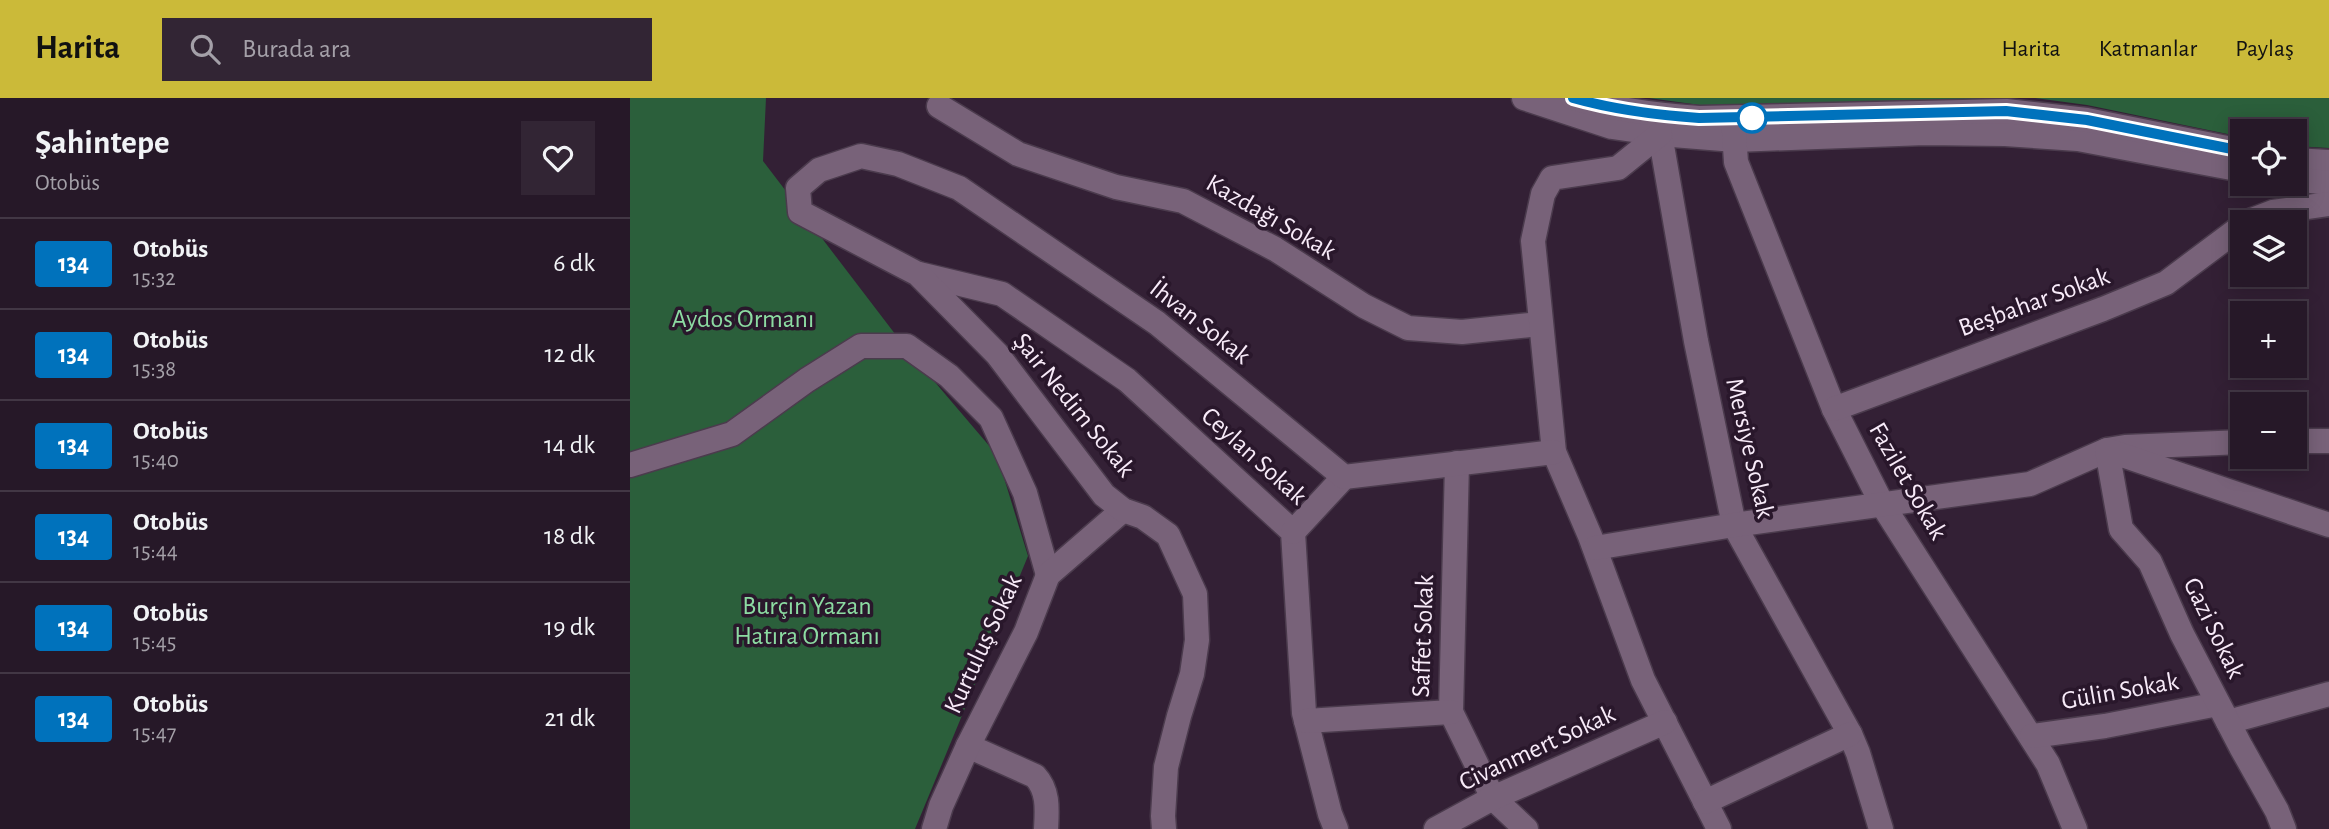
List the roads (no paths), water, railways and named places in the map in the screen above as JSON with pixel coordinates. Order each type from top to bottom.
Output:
[{"type":"street","points":[[1524,98],[1612,127],[1660,125],[2005,134],[2078,139],[2230,168]]},
{"type":"street","points":[[1573,98],[1660,125]]},
{"type":"street","name":"Kazdağı Sokak","points":[[939,106],[1018,154],[1116,187],[1183,201],[1275,249],[1364,306],[1408,328],[1462,332],[1540,324]]},
{"type":"street","points":[[1734,129],[2006,111],[2087,120],[2230,149]]},
{"type":"street","points":[[1660,125],[1618,169],[1552,178],[1543,194],[1533,242],[1554,452],[1595,548],[1643,680],[1719,829]]},
{"type":"street","name":"Mersiye Sokak","points":[[1660,125],[1696,341],[1734,525],[1850,734],[1881,829]]},
{"type":"street","name":"Fazilet Sokak","points":[[1734,129],[1736,162],[1834,409],[1882,504],[2049,764],[2075,829]]},
{"type":"street","name":"İhvan Sokak","points":[[819,170],[862,156],[898,164],[959,188],[1157,323],[1344,477]]},
{"type":"street","points":[[2307,161],[2329,163]]},
{"type":"street","name":"Şair Nedim Sokak","points":[[819,170],[798,188],[800,212],[918,274],[997,354],[1104,495],[1123,510],[1143,517],[1168,535],[1195,594],[1197,640],[1192,674],[1166,767],[1164,829]]},
{"type":"street","points":[[2307,180],[2329,183]]},
{"type":"street","points":[[2287,210],[2329,204]]},
{"type":"street","name":"Beşbahar Sokak","points":[[1834,409],[2166,283],[2230,235]]},
{"type":"street","name":"Ceylan Sokak","points":[[918,274],[1002,294],[1127,380],[1293,532],[1306,721],[1336,829]]},
{"type":"street","points":[[630,465],[732,434],[807,380],[862,346],[907,346],[949,376],[991,418],[1025,493],[1048,575]]},
{"type":"street","points":[[2307,441],[2329,441]]},
{"type":"street","points":[[1595,548],[1734,525],[2030,484],[2107,450],[2125,447],[2230,443]]},
{"type":"street","points":[[2107,450],[2329,525]]},
{"type":"street","name":"Gazi Sokak","points":[[2107,450],[2121,529],[2150,562],[2182,634],[2277,810],[2284,829]]},
{"type":"street","points":[[1293,532],[1344,477],[1554,452]]},
{"type":"street","name":"Saffet Sokak","points":[[1457,463],[1451,712],[1493,798],[1526,829]]},
{"type":"street","name":"Kurtuluş Sokak","points":[[934,829],[941,806],[968,746],[1026,632],[1048,575],[1123,510]]},
{"type":"street","name":"Gülin Sokak","points":[[2032,736],[2223,713],[2329,694]]},
{"type":"street","points":[[1306,721],[1451,712]]},
{"type":"street","name":"Civanmert Sokak","points":[[1436,829],[1493,798],[1665,722]]},
{"type":"street","points":[[1705,802],[1850,734]]},
{"type":"street","points":[[968,746],[1028,771],[1041,782],[1047,807],[1046,829]]},
{"type":"park label","name":"Aydos Ormanı","points":[[743,319]]},
{"type":"park label","name":"Burçin Yazan Hatıra Ormanı","points":[[807,621]]}]
